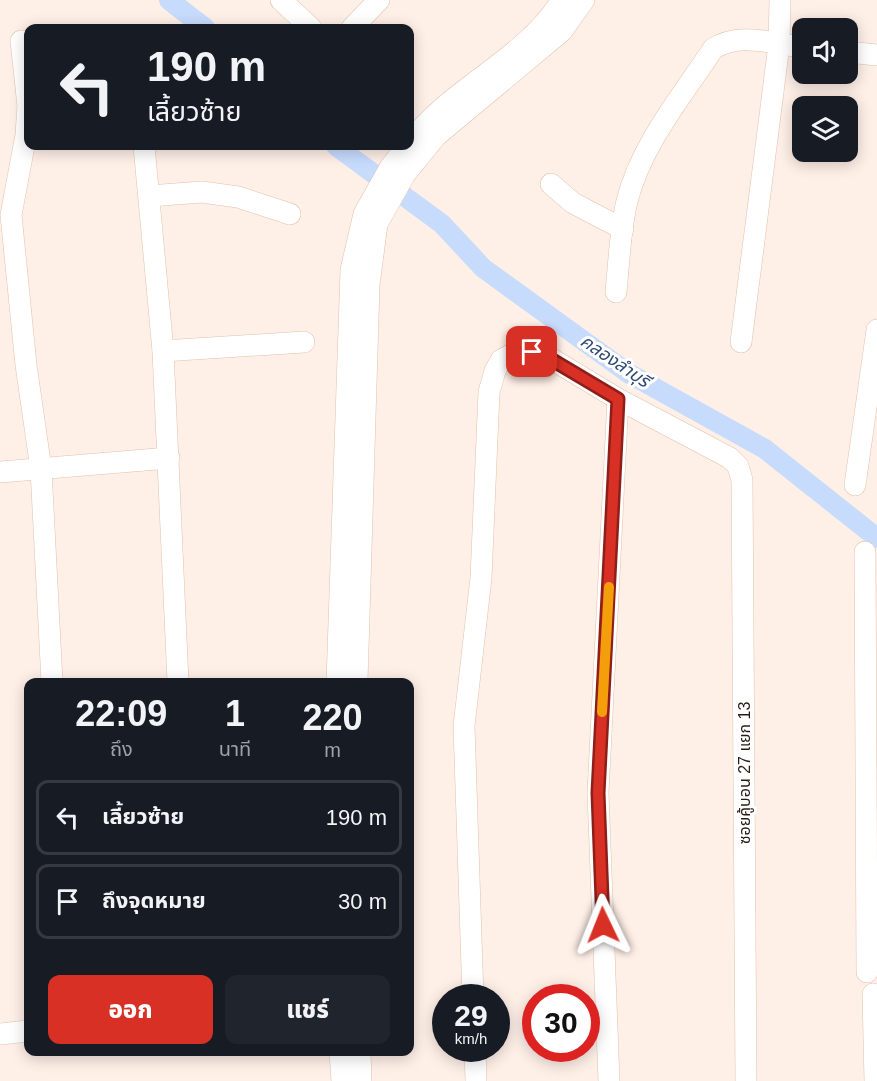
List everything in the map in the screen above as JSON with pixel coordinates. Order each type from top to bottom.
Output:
[{"type":"street","points":[[281,0],[307,24]]},
{"type":"street","points":[[356,24],[379,0]]},
{"type":"street","points":[[414,138],[446,106],[549,20],[562,0]]},
{"type":"street","points":[[398,170],[562,31],[584,0]]},
{"type":"street","points":[[741,342],[779,45],[780,0]]},
{"type":"street","points":[[616,292],[627,201],[637,170],[653,140],[713,49],[724,41],[745,39],[792,46]]},
{"type":"street","points":[[21,41],[24,69]]},
{"type":"street","points":[[858,53],[877,56]]},
{"type":"street","points":[[24,146],[11,215],[26,365],[41,469],[52,678]]},
{"type":"street","points":[[144,150],[163,351],[178,678]]},
{"type":"street","points":[[337,678],[351,270],[364,214],[378,203],[398,170],[406,150]]},
{"type":"street","points":[[551,184],[573,203],[623,229]]},
{"type":"street","points":[[149,196],[202,192],[238,197],[290,214]]},
{"type":"street","points":[[357,678],[369,285],[378,203]]},
{"type":"street","points":[[855,485],[875,370],[877,330]]},
{"type":"street","points":[[163,351],[304,342]]},
{"type":"street","points":[[473,984],[464,726],[481,578],[489,392],[501,360],[520,350],[544,355],[618,399],[598,793],[609,1081]]},
{"type":"street","name":"ซอยคู้บอน 27 แยก 13","points":[[618,399],[730,458],[738,466],[742,491],[746,1081]]},
{"type":"street","points":[[0,472],[169,458]]},
{"type":"street","points":[[865,552],[871,876],[867,972]]},
{"type":"street","points":[[873,994],[875,1081]]},
{"type":"street","points":[[0,1034],[24,1031]]},
{"type":"street","points":[[340,1056],[342,1081]]},
{"type":"street","points":[[360,1056],[361,1081]]},
{"type":"street","points":[[475,1062],[476,1081]]},
{"type":"waterway","name":"คลองลำบุรี","points":[[169,0],[200,24]]},
{"type":"waterway","name":"คลองลำบุรี","points":[[341,150],[442,224],[483,268],[628,373],[765,449],[877,538]]},
{"type":"slow traffic","points":[[602,712],[609,587]]},
{"type":"route","points":[[532,352],[544,355],[618,399],[598,793],[603,925]]}]
